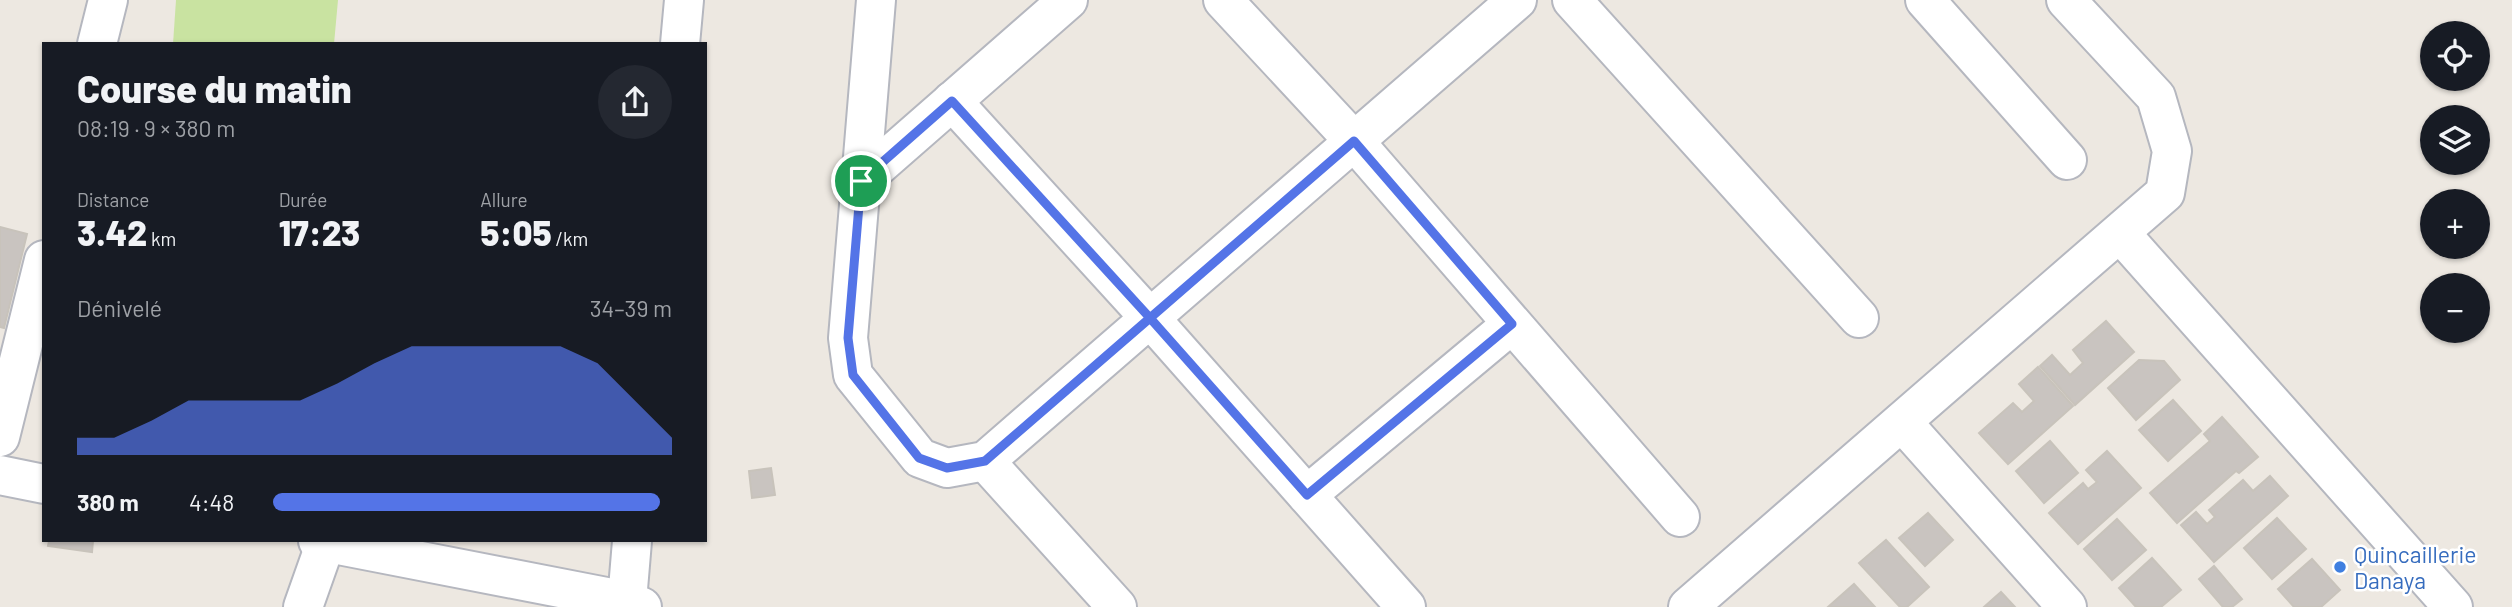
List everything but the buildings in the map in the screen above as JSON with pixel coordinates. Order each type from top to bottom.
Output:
[{"type":"street","points":[[98,42],[108,0]]},
{"type":"street","points":[[680,42],[684,0]]},
{"type":"street","points":[[876,0],[848,338],[853,375],[919,458],[947,468],[985,461],[1517,0]]},
{"type":"street","points":[[861,181],[1068,0]]},
{"type":"street","points":[[1223,0],[1354,141],[1680,517]]},
{"type":"street","points":[[1572,0],[1859,318]]},
{"type":"street","points":[[1925,0],[2067,160]]},
{"type":"street","points":[[1688,607],[2165,193],[2172,151],[2156,97],[2066,0]]},
{"type":"street","points":[[952,101],[1150,318],[1406,607]]},
{"type":"street","points":[[2120,233],[2453,607]]},
{"type":"street","points":[[0,438],[42,268]]},
{"type":"street","points":[[1307,495],[1512,324]]},
{"type":"street","points":[[1902,422],[2067,607]]},
{"type":"street","points":[[985,461],[1117,607]]},
{"type":"street","points":[[0,475],[42,484]]},
{"type":"street","points":[[303,607],[322,542],[634,604],[632,542]]},
{"type":"green space","points":[[176,0],[338,0],[334,42],[173,42]]},
{"type":"place","name":"Quincaillerie Danaya","points":[[2340,567]]},
{"type":"route","points":[[861,181],[848,338],[853,375],[919,458],[947,468],[985,461],[1150,318],[1307,495],[1512,324],[1354,141],[1150,318],[952,101],[861,181]]}]
